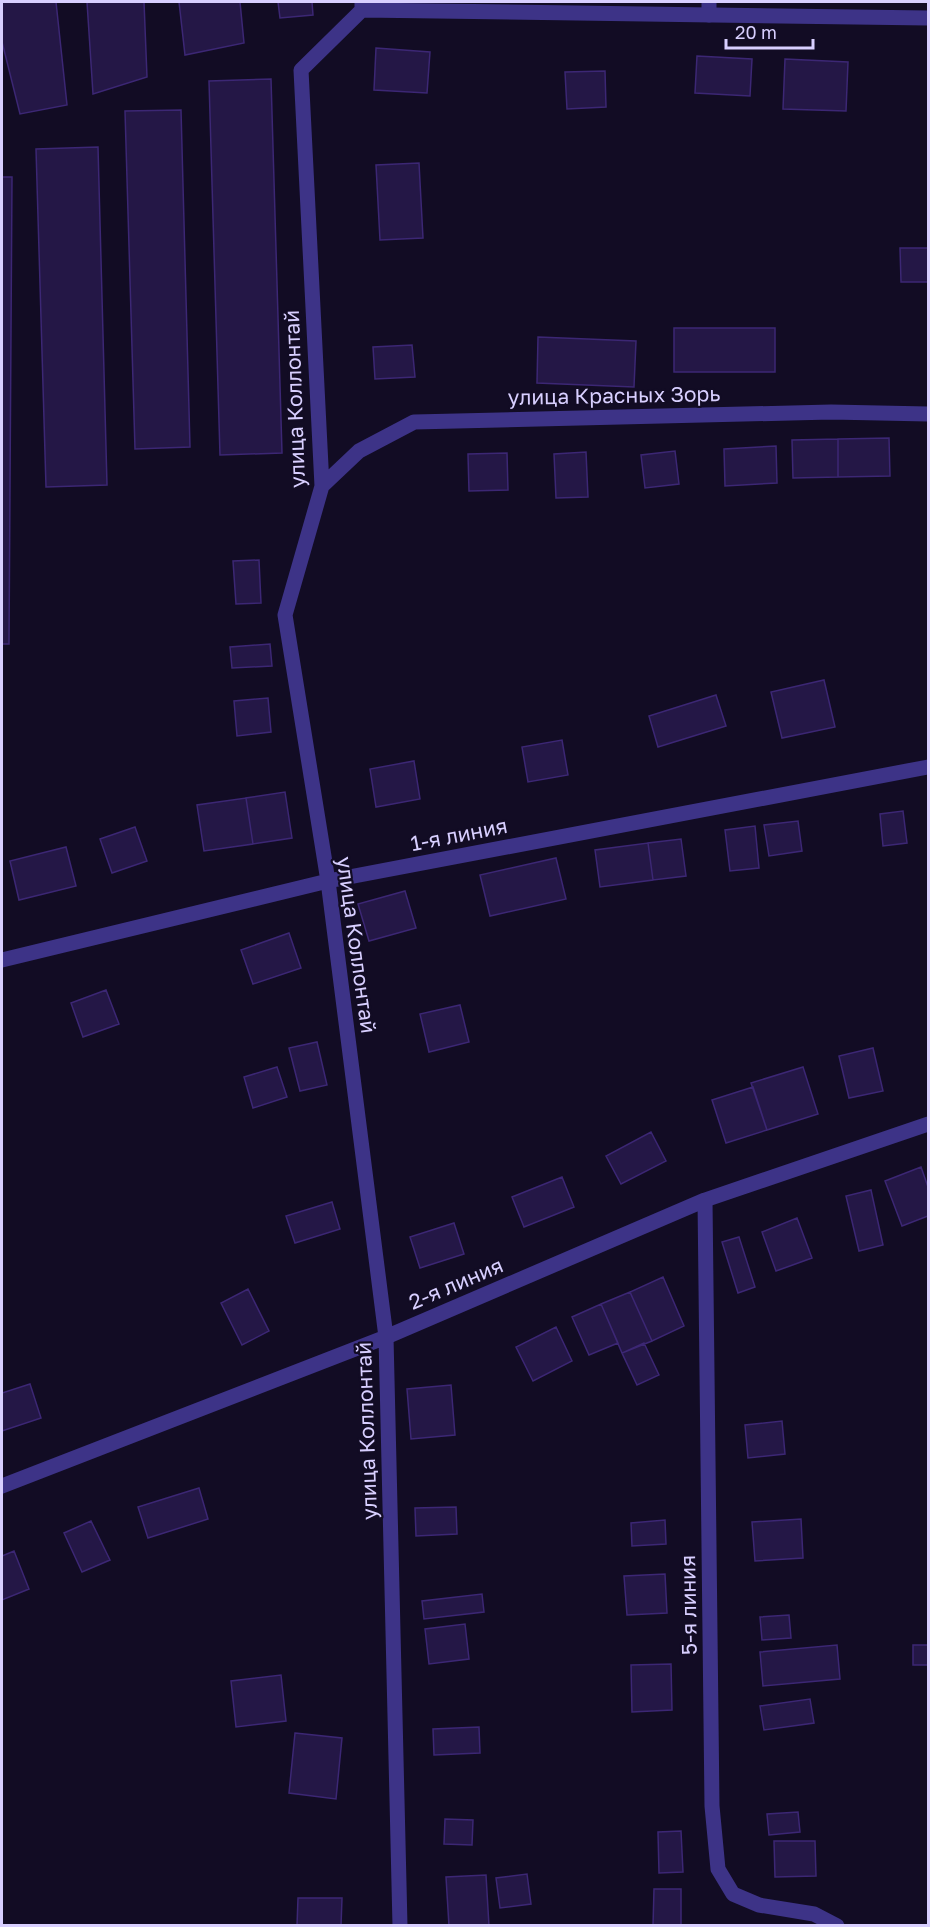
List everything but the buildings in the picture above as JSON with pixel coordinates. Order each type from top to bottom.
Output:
[{"type":"street","points":[[362,4],[709,8],[928,18]]},
{"type":"street","name":"улица Коллонтай","points":[[362,4],[301,70],[322,486],[285,615],[328,881],[386,1337],[400,1926]]},
{"type":"street","name":"улица Красных Зорь","points":[[322,486],[359,451],[414,422],[831,412],[928,414]]},
{"type":"street","name":"1-я линия","points":[[2,960],[328,881],[928,767]]},
{"type":"street","name":"2-я линия","points":[[2,1486],[386,1337],[705,1200],[928,1124]]},
{"type":"street","name":"5-я линия","points":[[705,1200],[712,1806],[718,1869],[733,1894],[759,1905],[814,1914],[837,1926]]}]
